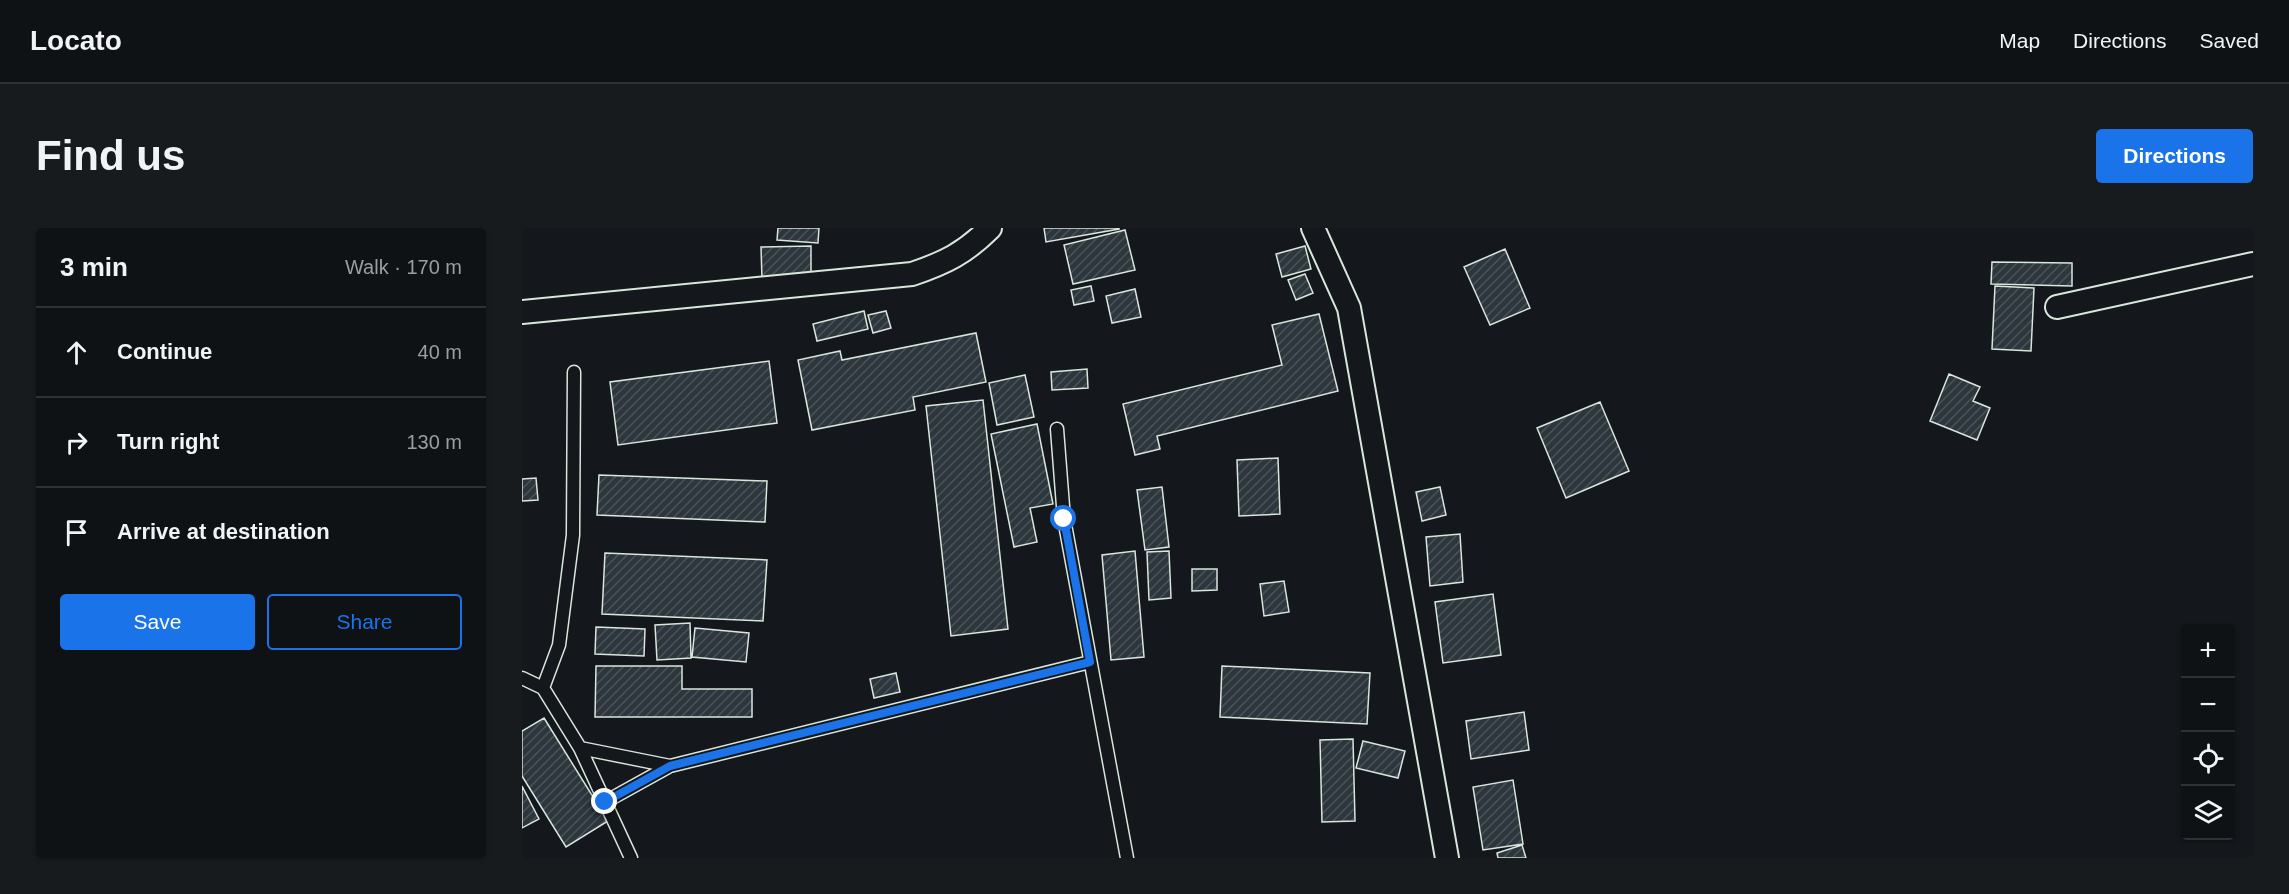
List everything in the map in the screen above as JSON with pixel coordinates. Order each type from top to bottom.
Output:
[{"type":"street","points":[[522,312],[912,274],[947,262],[978,241],[990,228]]},
{"type":"street","points":[[1313,228],[1349,308],[1447,858]]},
{"type":"street","points":[[2057,307],[2253,264]]},
{"type":"lane","points":[[543,688],[559,645],[573,535],[574,372]]},
{"type":"lane","points":[[1057,429],[1064,519],[1127,858]]},
{"type":"lane","points":[[605,802],[670,766],[1090,662]]},
{"type":"lane","points":[[522,678],[543,688],[580,748],[631,858]]},
{"type":"lane","points":[[580,748],[670,766]]},
{"type":"building","points":[[778,228],[819,228],[818,243],[777,240]]},
{"type":"building","points":[[1044,228],[1119,228],[1119,229],[1046,242]]},
{"type":"building","points":[[1125,230],[1135,270],[1073,284],[1064,245]]},
{"type":"building","points":[[811,246],[811,278],[762,279],[761,247]]},
{"type":"building","points":[[1305,246],[1311,269],[1282,277],[1276,254]]},
{"type":"building","points":[[1505,249],[1530,308],[1490,325],[1464,267]]},
{"type":"building","points":[[1992,262],[2072,263],[2072,286],[1991,284]]},
{"type":"building","points":[[1305,274],[1313,293],[1296,300],[1288,280]]},
{"type":"building","points":[[1091,286],[1094,301],[1074,305],[1071,290]]},
{"type":"building","points":[[1995,286],[2034,288],[2031,351],[1992,349]]},
{"type":"building","points":[[1135,289],[1141,317],[1112,323],[1106,296]]},
{"type":"building","points":[[864,311],[868,329],[817,341],[813,324]]},
{"type":"building","points":[[886,311],[891,328],[873,333],[868,315]]},
{"type":"building","points":[[1319,314],[1338,391],[1157,436],[1160,449],[1135,455],[1123,404],[1282,365],[1272,325]]},
{"type":"building","points":[[976,333],[986,382],[913,397],[915,410],[812,430],[798,360],[840,351],[842,360]]},
{"type":"building","points":[[769,361],[777,423],[618,445],[610,382]]},
{"type":"building","points":[[1087,369],[1088,388],[1052,390],[1051,372]]},
{"type":"building","points":[[1949,374],[1980,387],[1973,401],[1990,408],[1977,440],[1930,421]]},
{"type":"building","points":[[1025,375],[1034,417],[997,425],[989,383]]},
{"type":"building","points":[[983,400],[1008,629],[951,636],[926,406]]},
{"type":"building","points":[[1600,402],[1629,471],[1566,498],[1537,428]]},
{"type":"building","points":[[1037,424],[1053,504],[1030,508],[1037,542],[1014,547],[991,434]]},
{"type":"building","points":[[1278,458],[1280,514],[1239,516],[1237,460]]},
{"type":"building","points":[[599,475],[767,481],[765,522],[597,515]]},
{"type":"building","points":[[536,478],[538,500],[522,501],[522,479]]},
{"type":"building","points":[[1162,487],[1169,547],[1145,550],[1137,490]]},
{"type":"building","points":[[1440,487],[1446,515],[1422,521],[1416,492]]},
{"type":"building","points":[[1460,534],[1463,582],[1430,586],[1426,537]]},
{"type":"building","points":[[1135,551],[1144,657],[1111,660],[1102,555]]},
{"type":"building","points":[[1169,551],[1171,598],[1149,600],[1147,552]]},
{"type":"building","points":[[605,553],[767,560],[763,621],[602,614]]},
{"type":"building","points":[[1192,569],[1217,569],[1217,590],[1192,591]]},
{"type":"building","points":[[1284,581],[1289,612],[1264,616],[1260,584]]},
{"type":"building","points":[[1493,594],[1501,655],[1443,663],[1435,602]]},
{"type":"building","points":[[690,623],[691,658],[657,660],[655,625]]},
{"type":"building","points":[[596,627],[645,629],[644,656],[595,654]]},
{"type":"building","points":[[695,628],[749,633],[746,662],[692,657]]},
{"type":"building","points":[[596,666],[682,666],[682,689],[752,689],[752,717],[595,717]]},
{"type":"building","points":[[1222,666],[1370,673],[1367,724],[1220,717]]},
{"type":"building","points":[[896,673],[900,692],[874,698],[870,679]]},
{"type":"building","points":[[1524,712],[1529,750],[1471,759],[1466,721]]},
{"type":"building","points":[[544,718],[608,821],[566,847],[522,776],[522,731]]},
{"type":"building","points":[[1353,739],[1355,821],[1322,822],[1320,740]]},
{"type":"building","points":[[1363,741],[1405,751],[1398,778],[1356,768]]},
{"type":"building","points":[[1513,780],[1523,844],[1483,850],[1473,787]]},
{"type":"building","points":[[522,786],[539,819],[522,828]]},
{"type":"building","points":[[1522,845],[1526,858],[1498,858],[1497,853]]},
{"type":"route","points":[[605,802],[670,766],[1090,662],[1064,519]]}]
